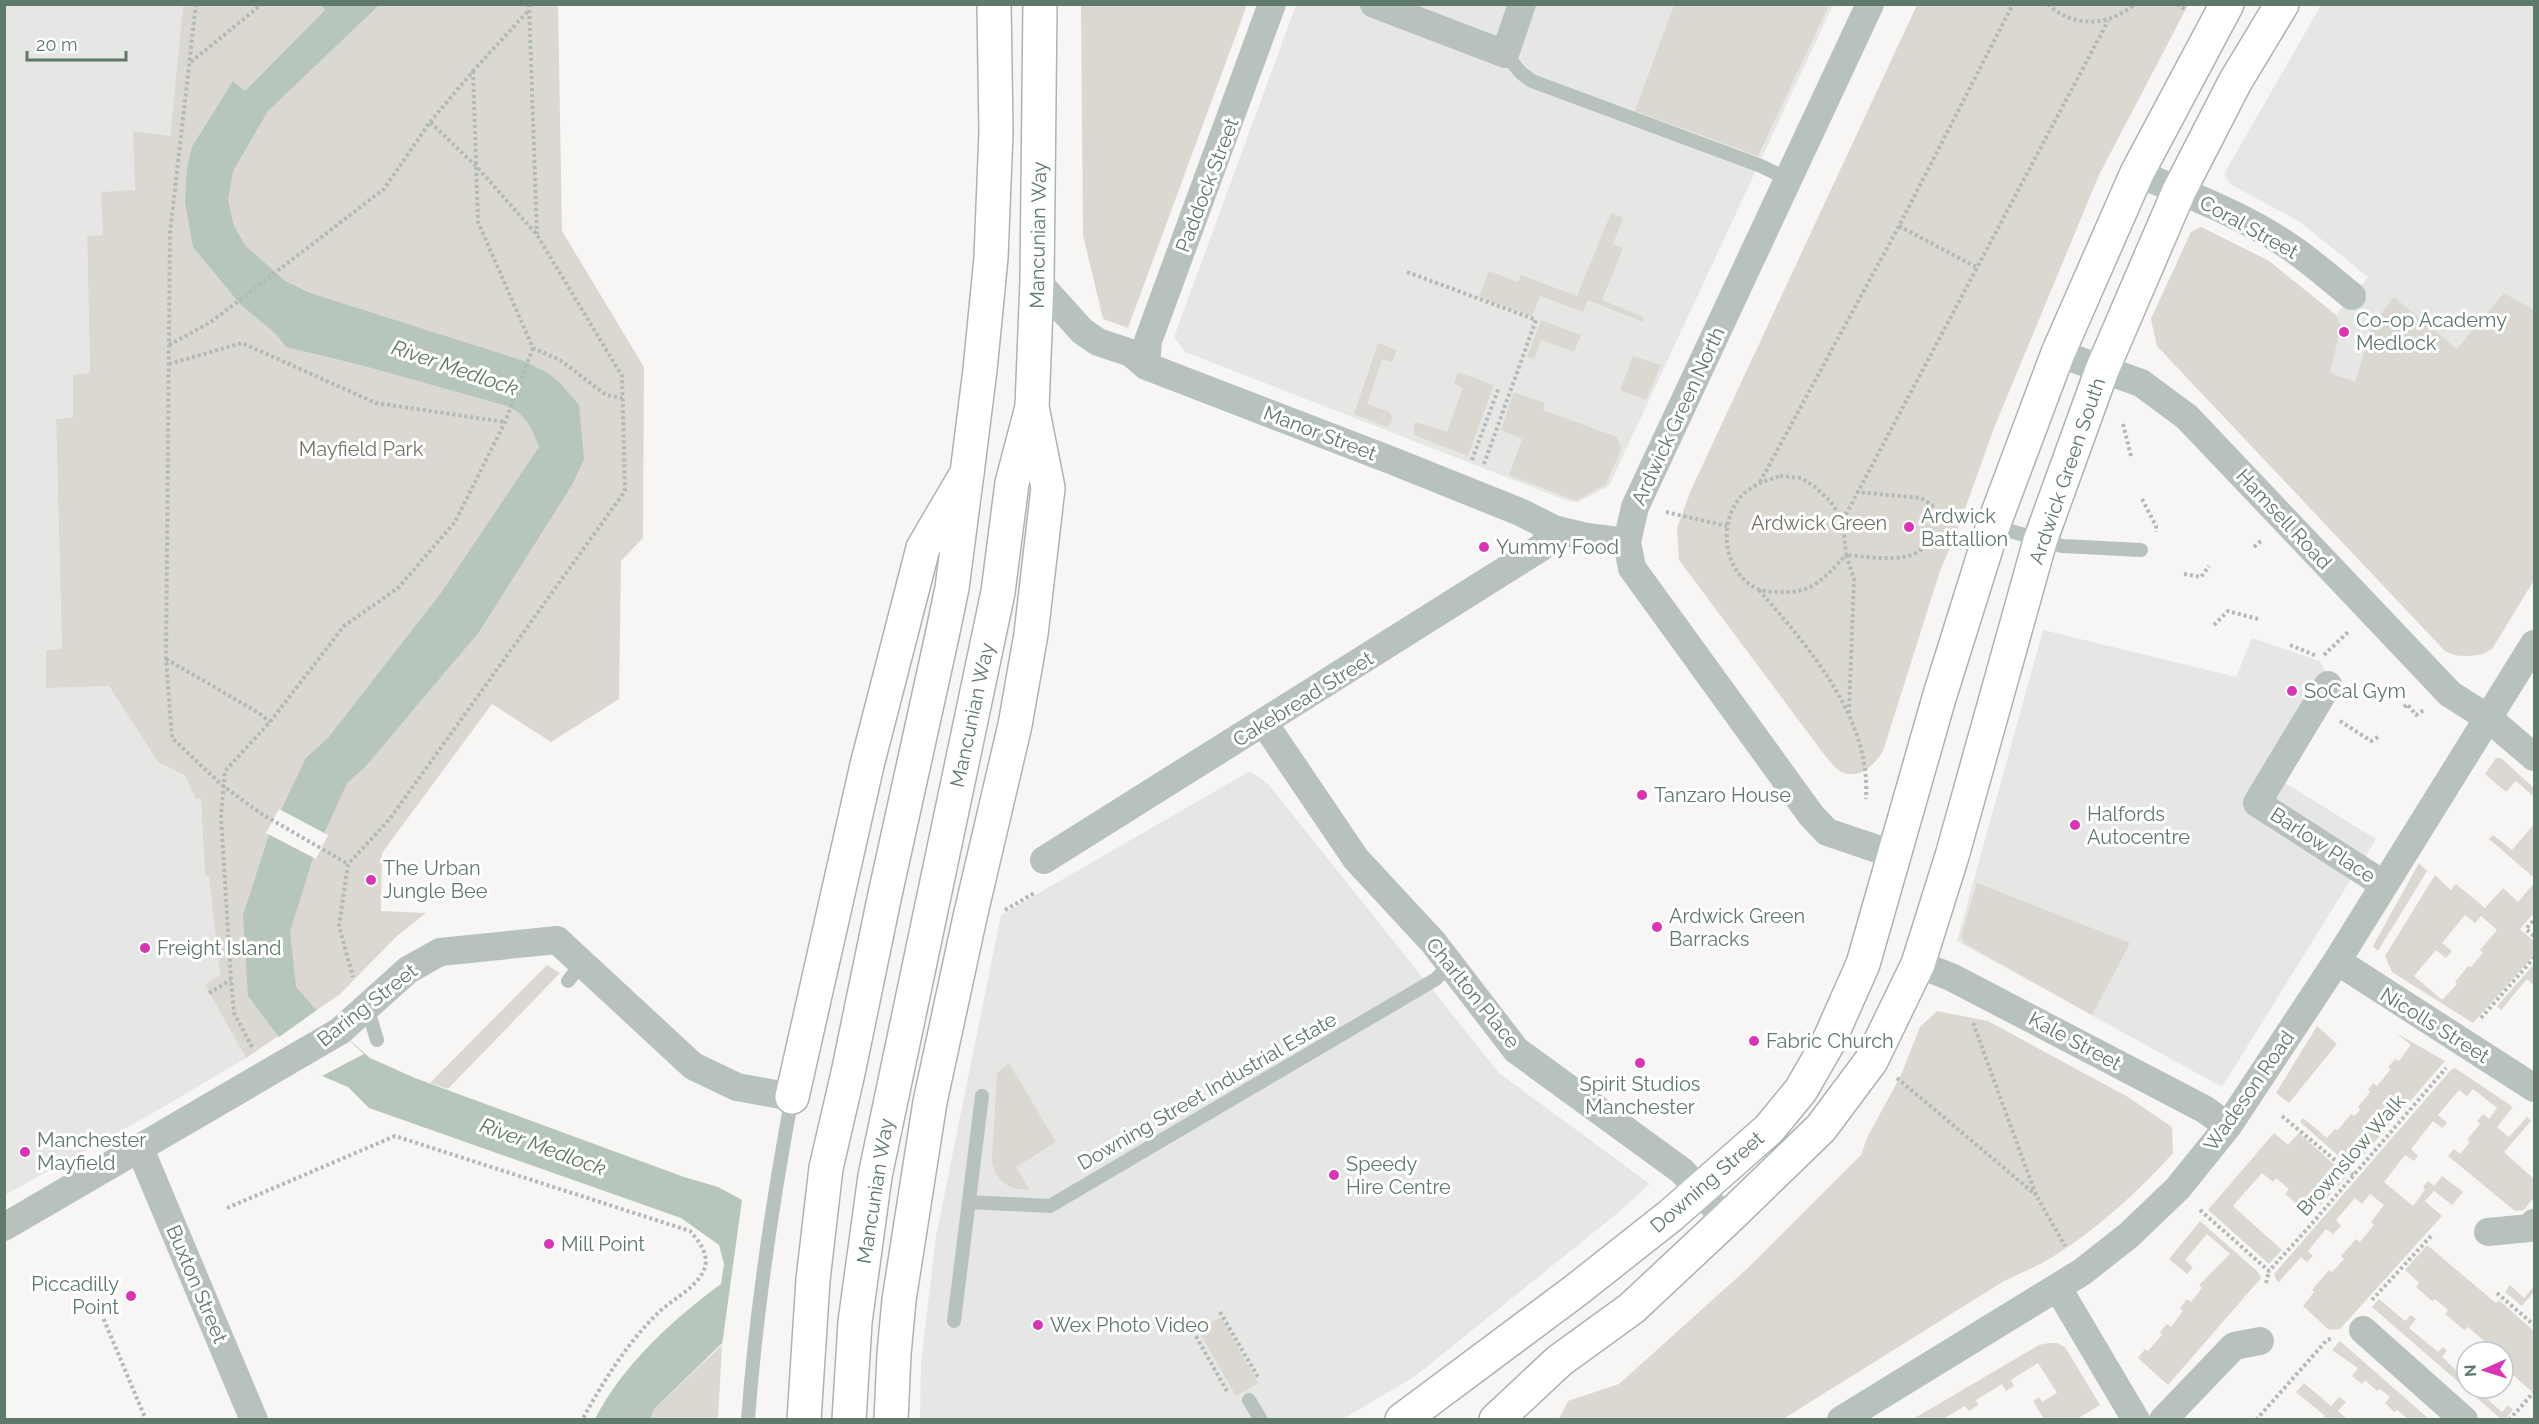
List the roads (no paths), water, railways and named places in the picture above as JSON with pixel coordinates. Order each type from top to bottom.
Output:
[{"type":"highway","points":[[804,1419],[812,1301],[826,1168],[952,588],[980,369],[991,258],[996,132],[994,4]]},
{"type":"highway","name":"Mancunian Way","points":[[849,1419],[855,1322],[875,1176],[998,592],[1012,483],[1032,407],[1037,281],[1040,4]]},
{"type":"highway","points":[[1894,855],[1939,698],[1993,526],[2058,353],[2137,173],[2227,4]]},
{"type":"highway","name":"Ardwick Green South","points":[[1918,964],[1952,856],[2040,541],[2102,370],[2179,191],[2235,82],[2282,4]]},
{"type":"highway","points":[[891,1419],[899,1300],[930,1102],[970,917],[1013,736],[1031,634],[1048,488],[1032,407]]},
{"type":"highway","points":[[792,1097],[867,765],[923,548],[967,473]]},
{"type":"highway","name":"Downing Street","points":[[1402,1419],[1575,1291],[1699,1191],[1769,1129],[1801,1090],[1827,1043],[1863,964],[1894,855]]},
{"type":"highway","name":"Downing Street","points":[[1496,1419],[1559,1361],[1632,1308],[1821,1128],[1871,1061],[1918,964]]},
{"type":"street","name":"Paddock Street","points":[[1146,366],[1148,341],[1272,4]]},
{"type":"street","points":[[1374,4],[1505,54],[1522,4]]},
{"type":"street","name":"Ardwick Green North","points":[[1870,4],[1635,507],[1627,542],[1632,568],[1811,815],[1827,832],[1894,855]]},
{"type":"street","name":"Coral Street","points":[[2137,173],[2250,223],[2289,246],[2352,296]]},
{"type":"street","name":"Manor Street","points":[[1037,281],[1082,332],[1098,342],[1131,353],[1146,366],[1404,465],[1520,512],[1554,529],[1587,537],[1627,542]]},
{"type":"street","name":"Hamsell Road","points":[[2058,353],[2141,383],[2187,417],[2450,694],[2488,718],[2535,757]]},
{"type":"street","name":"Cakebread Street","points":[[1044,860],[1542,548],[1554,529]]},
{"type":"street","name":"Wadeson Road","points":[[1841,1419],[2082,1272],[2129,1235],[2178,1188],[2228,1126],[2337,961],[2535,644]]},
{"type":"street","name":"Barlow Place","points":[[2328,685],[2257,803],[2383,884]]},
{"type":"street","name":"Charlton Place","points":[[1264,723],[1356,859],[1450,963],[1516,1050],[1682,1171],[1726,1220]]},
{"type":"street","name":"Baring Street","points":[[4,1227],[340,1031],[408,970],[440,952],[557,940],[575,972],[693,1066],[737,1087],[792,1097]]},
{"type":"street","name":"Nicolls Street","points":[[2337,961],[2535,1088]]},
{"type":"street","name":"Kale Street","points":[[1918,964],[1970,986],[2204,1109],[2228,1126]]},
{"type":"street","name":"Buxton Street","points":[[140,1149],[254,1419]]},
{"type":"street","points":[[2488,1232],[2530,1228],[2535,1223]]},
{"type":"street","points":[[2058,1288],[2127,1416]]},
{"type":"street","points":[[2356,1324],[2464,1419]]},
{"type":"street","points":[[2163,1419],[2234,1346],[2260,1341]]},
{"type":"street","points":[[1519,1419],[1528,1388]]},
{"type":"lane","points":[[1505,54],[1521,73],[1532,81],[1761,166],[1788,179]]},
{"type":"lane","points":[[1993,526],[2062,546],[2141,550]]},
{"type":"lane","name":"Downing Street Industrial Estate","points":[[969,1202],[1050,1206],[1436,979],[1450,963]]},
{"type":"lane","points":[[368,1007],[377,1040]]},
{"type":"lane","points":[[954,1322],[982,1096]]},
{"type":"lane","points":[[748,1419],[754,1338],[772,1200],[792,1097]]},
{"type":"lane","points":[[1249,1400],[1261,1419]]},
{"type":"water","name":"River Medlock","points":[[322,5],[379,5],[268,111],[233,171],[228,200],[234,226],[245,245],[285,281],[310,293],[524,361],[548,373],[579,405],[584,459],[572,485],[479,632],[365,767],[347,783],[313,858],[290,932],[296,987],[319,1013],[370,1058],[415,1078],[684,1177],[718,1187],[742,1200],[746,1320],[654,1409],[651,1419],[595,1419],[606,1399],[634,1362],[684,1313],[721,1284],[724,1264],[719,1245],[681,1218],[369,1108],[348,1087],[322,1076],[279,1037],[248,996],[243,915],[269,835],[306,758],[328,738],[441,593],[539,447],[528,422],[514,409],[507,406],[361,365],[286,347],[276,334],[240,304],[193,247],[185,202],[187,168],[192,147],[233,81],[245,91],[325,10]]},
{"type":"place","name":"Co-op Academy Medlock","points":[[2344,332]]},
{"type":"place","name":"Ardwick Battallion","points":[[1909,527]]},
{"type":"place","name":"Yummy Food","points":[[1484,547]]},
{"type":"place","name":"SoCal Gym","points":[[2292,691]]},
{"type":"place","name":"Tanzaro House","points":[[1642,795]]},
{"type":"place","name":"Halfords Autocentre","points":[[2075,825]]},
{"type":"place","name":"The Urban Jungle Bee","points":[[371,880]]},
{"type":"place","name":"Ardwick Green Barracks","points":[[1657,927]]},
{"type":"place","name":"Freight Island","points":[[145,948]]},
{"type":"place","name":"Fabric Church","points":[[1754,1041]]},
{"type":"place","name":"Spirit Studios Manchester","points":[[1640,1063]]},
{"type":"place","name":"Manchester Mayfield","points":[[25,1152]]},
{"type":"place","name":"Speedy Hire Centre","points":[[1334,1175]]},
{"type":"place","name":"Mill Point","points":[[549,1244]]},
{"type":"place","name":"Piccadilly Point","points":[[131,1296]]},
{"type":"place","name":"Wex Photo Video","points":[[1038,1325]]},
{"type":"park label","name":"Mayfield Park","points":[[361,449]]},
{"type":"park label","name":"Ardwick Green","points":[[1819,523]]}]
